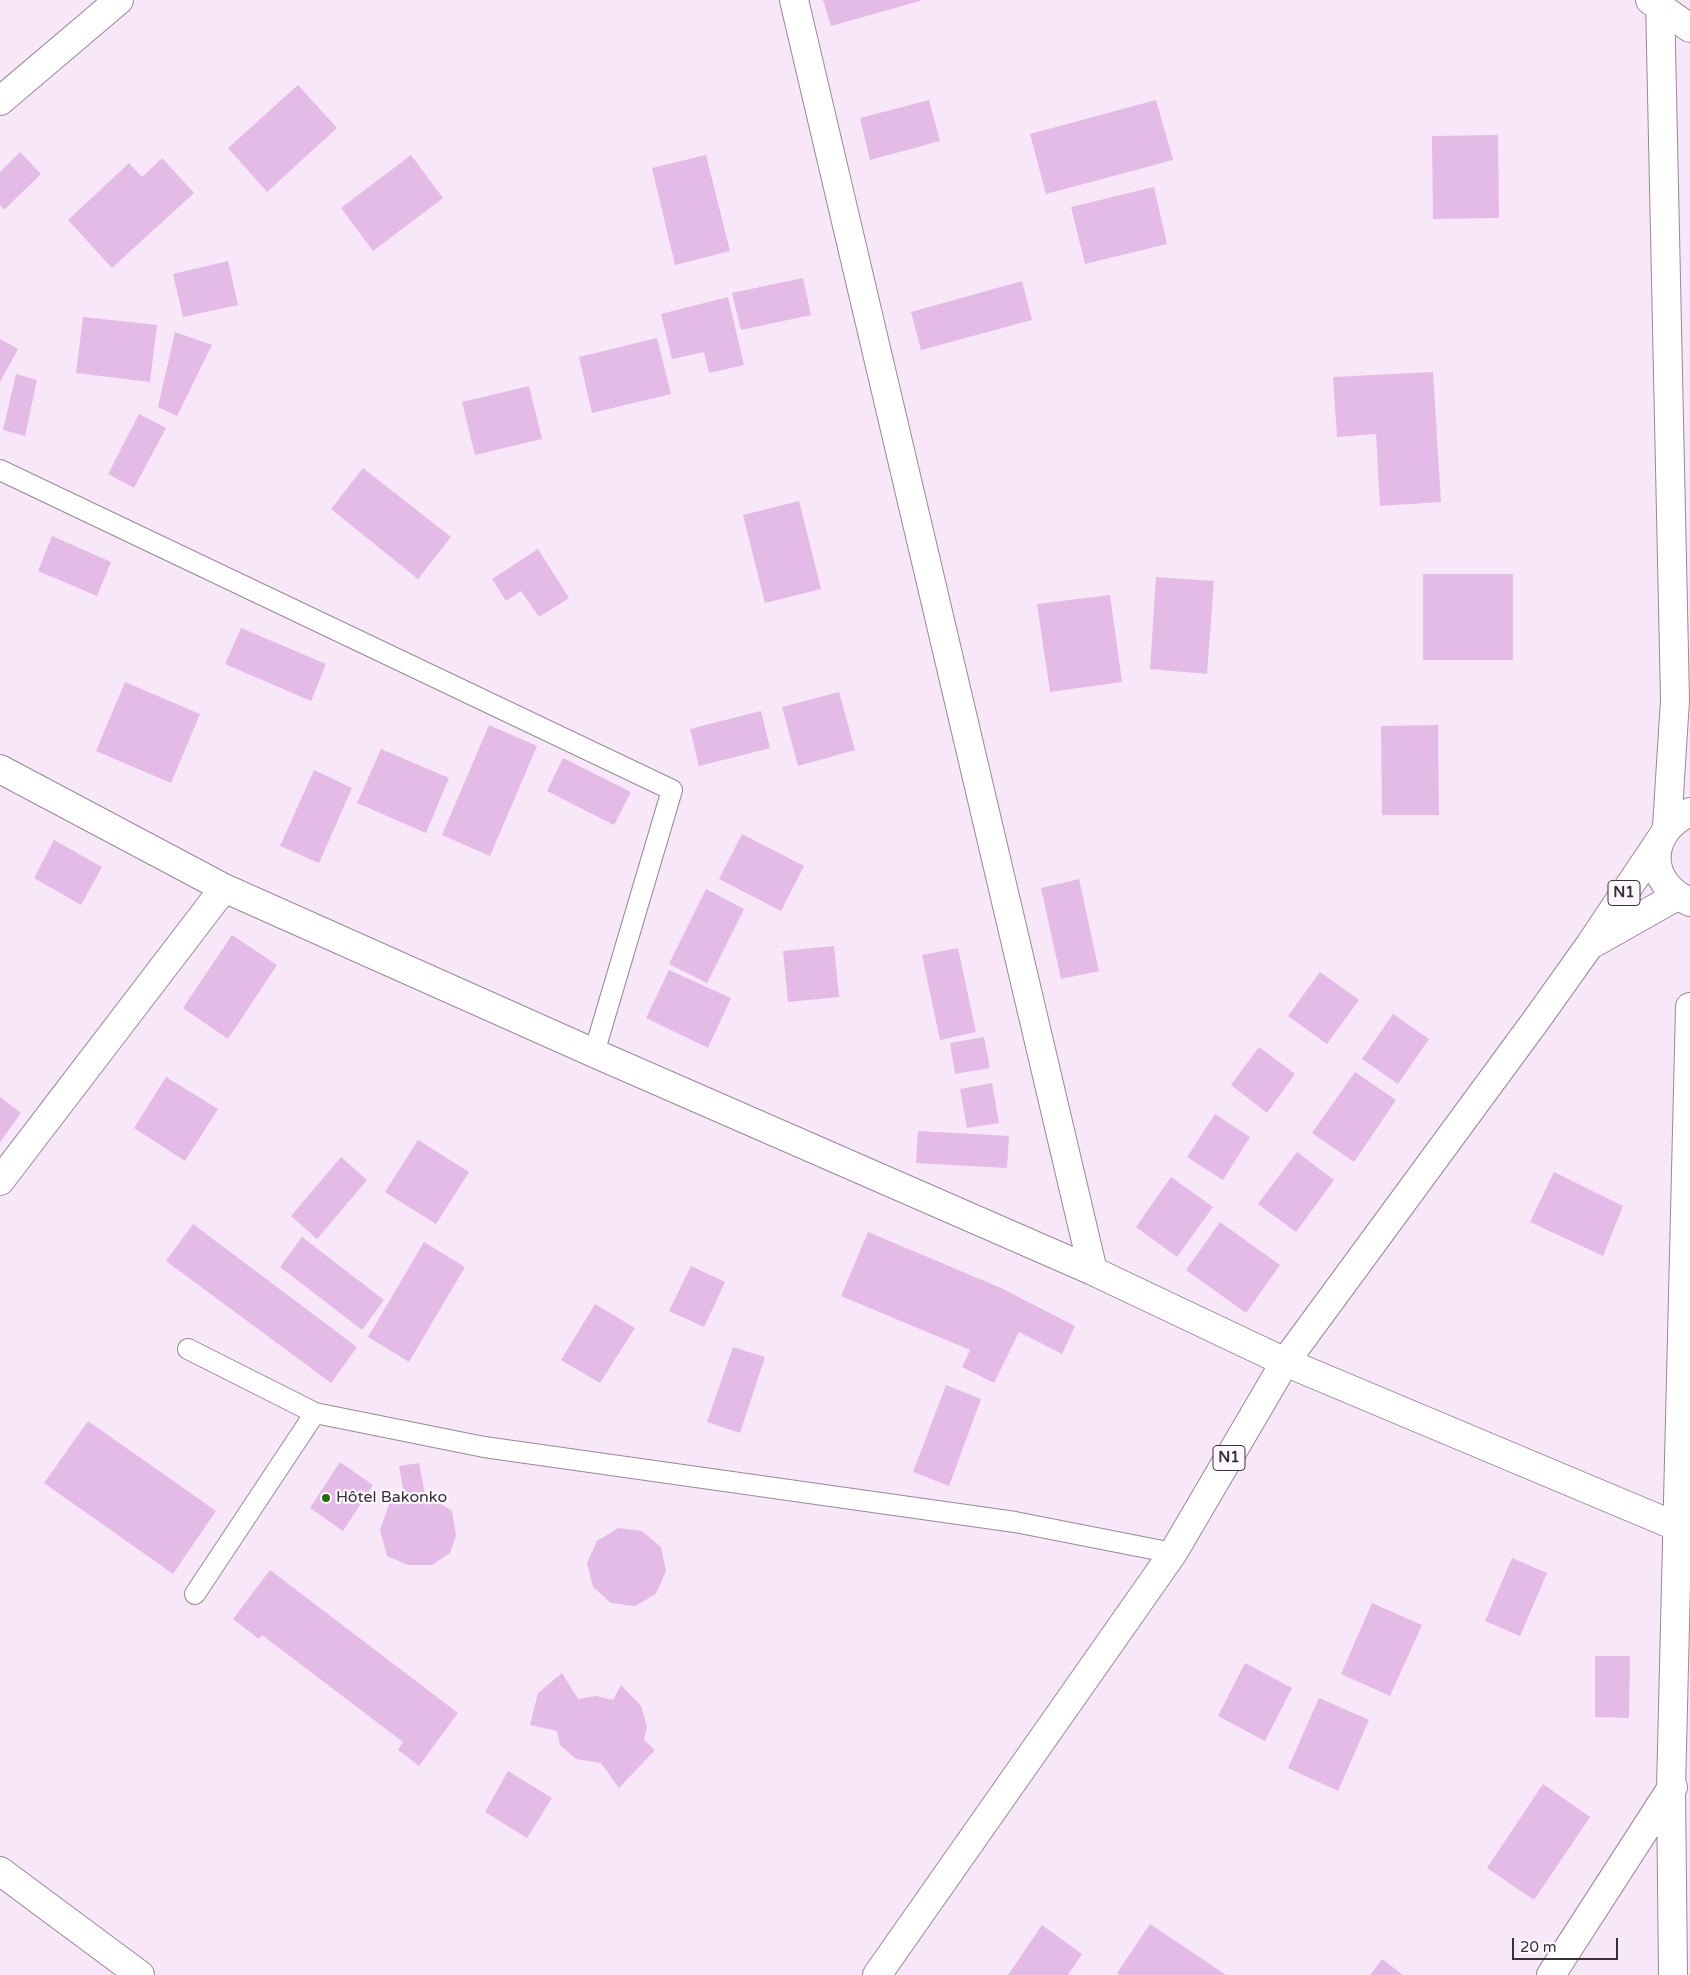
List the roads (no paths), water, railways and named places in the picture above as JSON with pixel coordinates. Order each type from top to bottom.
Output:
[{"type":"main road","points":[[0,101],[119,0]]},
{"type":"main road","points":[[794,0],[1094,1271]]},
{"type":"main road","points":[[1657,2],[1690,28]]},
{"type":"main road","points":[[1657,2],[1674,700],[1663,834]]},
{"type":"main road","points":[[1674,700],[1690,756]]},
{"type":"main road","points":[[0,769],[224,888],[594,1053],[1094,1271],[1285,1362],[1684,1531]]},
{"type":"main road","name":"N1","points":[[877,1975],[1173,1553],[1285,1362],[1589,946],[1663,834],[1678,817],[1690,812]]},
{"type":"main road","name":"N1","points":[[1589,946],[1683,899],[1666,885],[1659,871],[1657,856],[1663,834]]},
{"type":"main road","points":[[0,1181],[224,888]]},
{"type":"main road","points":[[1673,1975],[1671,1789],[1684,1531],[1690,1008]]},
{"type":"main road","points":[[1552,1975],[1671,1789],[1690,1767]]},
{"type":"main road","points":[[0,1872],[140,1975]]},
{"type":"lane","points":[[0,470],[672,790],[594,1053]]},
{"type":"lane","points":[[188,1349],[315,1413],[484,1447],[1015,1522],[1173,1553]]},
{"type":"lane","points":[[195,1594],[315,1413]]},
{"type":"place","name":"Hôtel Bakonko","points":[[326,1498]]}]
